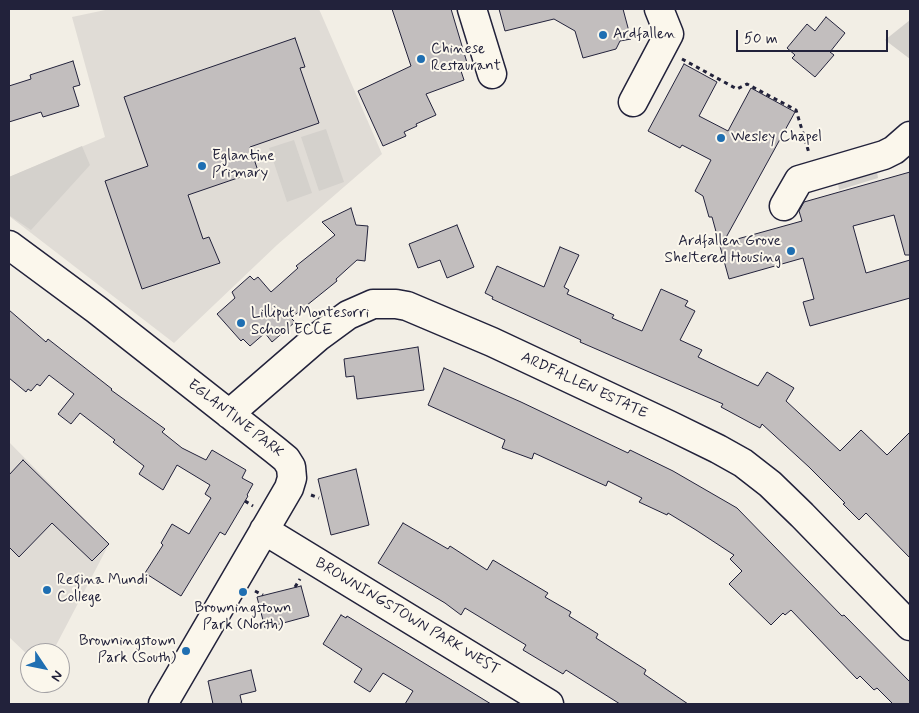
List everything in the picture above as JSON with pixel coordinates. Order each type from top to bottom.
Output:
[{"type":"street","points":[[472,9],[492,74]]},
{"type":"street","points":[[633,102],[669,34],[659,9]]},
{"type":"street","points":[[784,206],[799,180],[884,155],[894,150],[910,136]]},
{"type":"street","name":"EGLANTINE PARK","points":[[9,245],[94,308],[275,450],[286,459],[291,467],[292,478],[289,488],[163,704]]},
{"type":"street","name":"ARDFALLEN ESTATE","points":[[229,414],[318,337],[348,315],[373,304],[407,306],[492,342],[669,425],[743,463],[770,484],[907,616]]},
{"type":"street","name":"BROWNINGSTOWN PARK WEST","points":[[264,530],[549,704]]},
{"type":"path","points":[[661,48],[737,88],[747,84],[796,110],[811,159]]},
{"type":"shaded area","name":"Eglantine Primary","points":[[110,9],[319,9],[382,154],[277,245],[174,343],[9,216],[9,177],[105,137],[72,17]]},
{"type":"shaded area","points":[[910,20],[910,59],[885,40]]},
{"type":"shaded area","points":[[326,129],[344,182],[319,191],[301,137]]},
{"type":"shaded area","points":[[294,140],[312,193],[287,202],[269,148]]},
{"type":"shaded area","points":[[82,146],[90,165],[31,230],[9,215],[9,177]]},
{"type":"shaded area","points":[[876,164],[878,178],[839,190],[837,175]]},
{"type":"shaded area","name":"Regina Mundi College","points":[[9,442],[109,544],[57,643],[20,643],[20,647],[9,637]]},
{"type":"building","points":[[392,9],[451,9],[468,66],[460,68],[464,80],[426,94],[436,115],[404,132],[406,136],[383,146],[358,91],[411,66]]},
{"type":"building","name":"Ardfallen","points":[[499,9],[623,9],[631,39],[620,41],[616,49],[583,58],[575,31],[554,19],[505,31]]},
{"type":"building","points":[[826,17],[845,33],[830,52],[834,55],[815,77],[792,58],[795,55],[787,48],[807,24],[815,31]]},
{"type":"building","points":[[295,38],[305,67],[300,68],[319,123],[250,147],[258,171],[188,195],[203,239],[209,237],[220,263],[142,289],[105,181],[148,166],[124,97]]},
{"type":"building","points":[[73,61],[80,85],[73,87],[79,106],[43,117],[41,112],[9,122],[9,86],[31,79],[30,75]]},
{"type":"building","points":[[684,64],[717,82],[699,116],[728,131],[751,88],[795,112],[723,243],[802,221],[799,211],[804,202],[910,172],[910,255],[905,255],[894,215],[853,226],[866,273],[910,260],[910,298],[810,326],[803,302],[814,299],[803,258],[729,279],[712,217],[709,217],[703,196],[695,191],[711,160],[682,145],[680,148],[648,131]]},
{"type":"building","points":[[351,208],[356,225],[368,226],[365,261],[357,260],[336,279],[337,281],[291,318],[295,322],[272,342],[265,333],[250,346],[243,339],[241,341],[217,314],[235,298],[232,292],[250,276],[254,280],[258,277],[271,292],[298,268],[296,266],[335,235],[322,222]]},
{"type":"building","points":[[457,225],[474,267],[447,278],[440,260],[418,268],[409,244]]},
{"type":"building","points":[[560,247],[579,255],[564,287],[569,290],[567,294],[614,315],[612,318],[642,331],[661,289],[688,301],[685,306],[695,311],[680,340],[702,350],[698,357],[758,386],[767,372],[794,388],[786,401],[840,451],[861,430],[887,455],[910,432],[910,558],[866,513],[859,520],[809,467],[762,424],[760,428],[721,407],[723,404],[580,342],[581,340],[492,299],[493,297],[485,293],[497,266],[544,287]]},
{"type":"building","points":[[9,310],[46,342],[48,339],[111,390],[165,429],[162,432],[182,448],[206,460],[212,450],[246,470],[242,478],[253,484],[248,496],[225,535],[220,532],[181,596],[145,573],[163,545],[161,543],[172,524],[189,534],[211,498],[205,494],[210,485],[177,465],[163,490],[139,474],[144,466],[113,442],[115,440],[80,413],[71,424],[58,414],[74,394],[49,375],[40,386],[37,384],[31,391],[28,389],[26,392],[9,378]]},
{"type":"building","points":[[418,347],[424,390],[357,399],[354,376],[346,377],[344,359]]},
{"type":"building","points":[[444,368],[628,453],[630,450],[673,471],[737,508],[842,616],[844,615],[910,682],[910,704],[893,704],[877,688],[874,690],[860,676],[857,679],[791,610],[785,615],[783,613],[771,625],[729,584],[742,571],[730,559],[734,555],[696,530],[668,513],[667,515],[639,502],[642,498],[608,481],[606,486],[534,453],[532,459],[502,448],[505,440],[428,405]]},
{"type":"building","points":[[23,460],[109,544],[92,561],[52,523],[19,557],[9,547],[9,475]]},
{"type":"building","points":[[356,469],[369,525],[331,535],[318,479]]},
{"type":"building","points":[[403,523],[448,549],[450,546],[487,570],[493,560],[548,593],[545,597],[571,612],[569,616],[598,634],[596,638],[646,670],[644,674],[688,704],[620,704],[566,670],[563,674],[523,650],[526,645],[465,608],[461,615],[445,603],[378,563]]},
{"type":"building","points":[[301,586],[309,616],[265,628],[257,597]]},
{"type":"building","points":[[341,615],[346,618],[347,616],[491,704],[405,704],[413,691],[383,673],[370,692],[354,682],[362,669],[323,644]]},
{"type":"building","points":[[251,670],[256,691],[240,695],[242,704],[213,704],[208,681]]},
{"type":"place","name":"Ardfallen","points":[[603,35]]},
{"type":"place","name":"Chinese Restaurant","points":[[421,59]]},
{"type":"place","name":"Wesley Chapel","points":[[721,138]]},
{"type":"place","name":"Eglantine Primary","points":[[202,166]]},
{"type":"place","name":"Ardfallen Grove Sheltered Housing","points":[[791,251]]},
{"type":"place","name":"Lilliput Montesorri School ECCE","points":[[241,323]]},
{"type":"place","name":"Regina Mundi College","points":[[47,590]]},
{"type":"place","name":"Browningstown Park (North)","points":[[243,592]]},
{"type":"place","name":"Browningstown Park (South)","points":[[186,651]]}]
